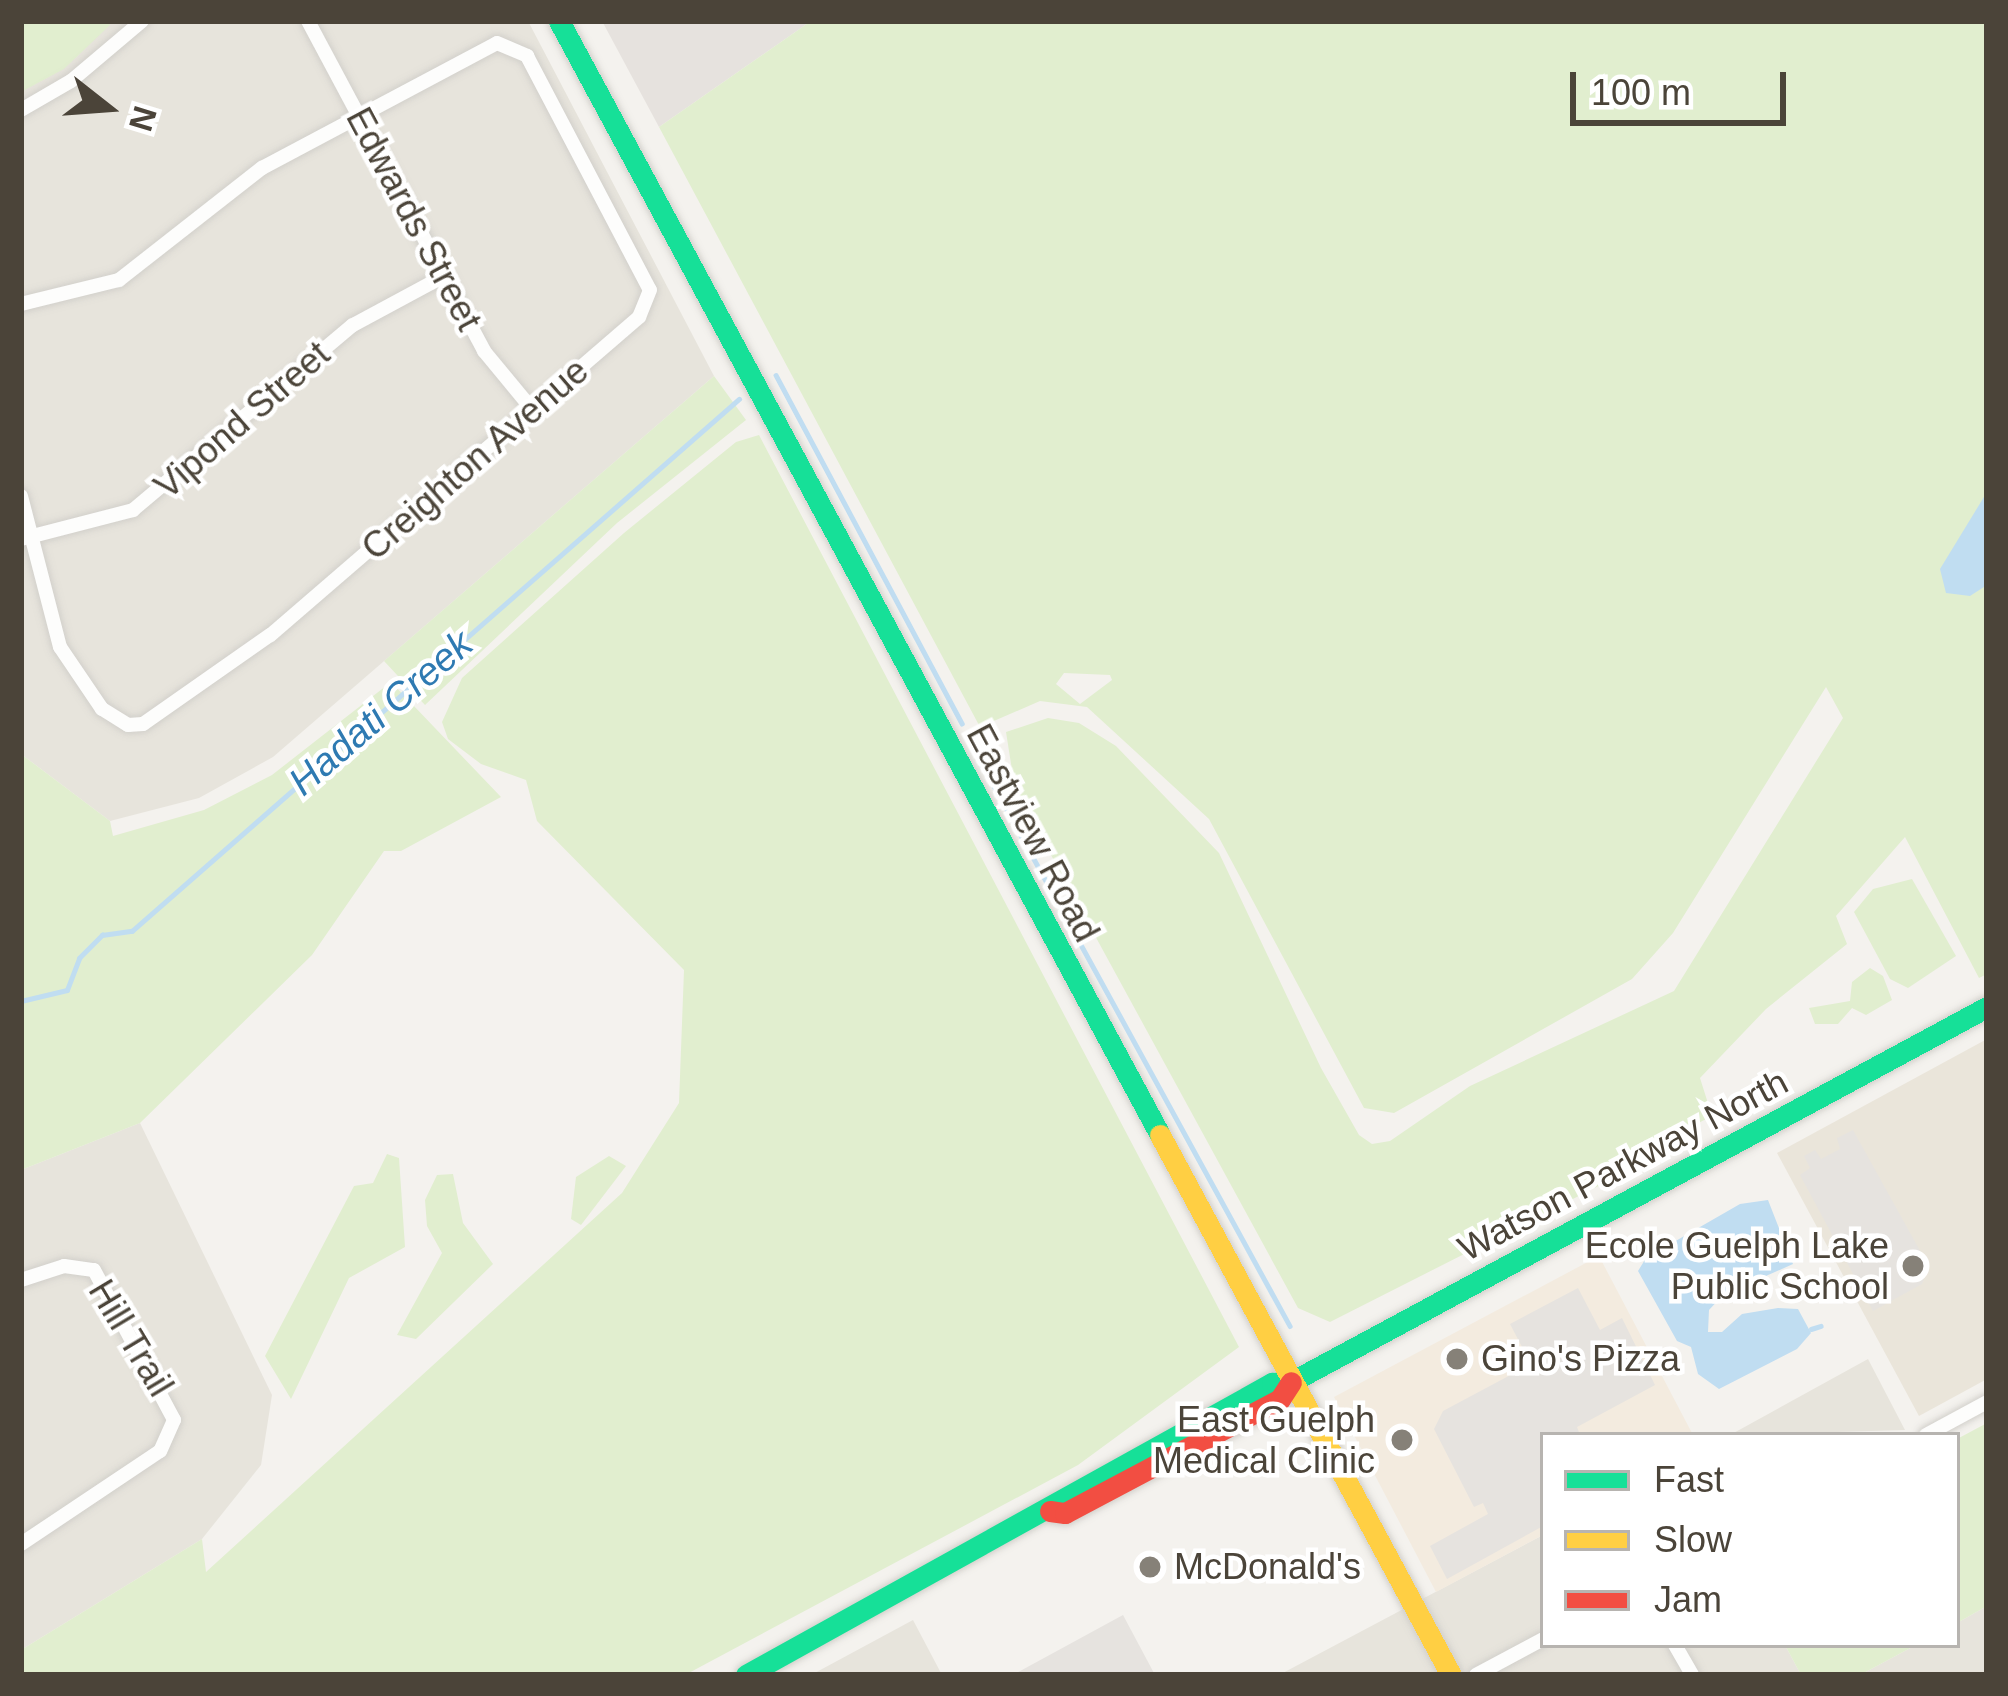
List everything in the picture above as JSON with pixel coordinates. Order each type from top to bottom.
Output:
[{"type":"street","name":"Edwards Street","points":[[308,21],[484,351],[532,409]]},
{"type":"street","name":"Eastview Road","points":[[559,21],[1450,1675]]},
{"type":"street","points":[[21,110],[71,81],[130,24]]},
{"type":"street","name":"Creighton Avenue","points":[[21,304],[119,280],[242,181],[481,49],[509,44],[527,56],[650,290],[639,317],[270,635],[143,724],[103,709],[59,647],[25,538],[21,496]]},
{"type":"street","name":"Vipond Street","points":[[25,538],[98,524],[149,500],[353,325],[444,276]]},
{"type":"street","name":"Watson Parkway North","points":[[746,1675],[1050,1511],[1066,1494],[1272,1383],[1292,1382],[1987,1006]]},
{"type":"street","name":"Hill Trail","points":[[21,1280],[64,1266],[94,1270],[175,1420],[160,1451],[21,1544]]},
{"type":"street","points":[[1932,1432],[1987,1402]]},
{"type":"street","points":[[1476,1675],[1540,1641]]},
{"type":"street","points":[[1678,1648],[1692,1675]]},
{"type":"shaded area","points":[[21,21],[528,21],[714,376],[273,757],[199,798],[110,821],[21,754]]},
{"type":"shaded area","points":[[602,21],[811,21],[659,127]]},
{"type":"shaded area","name":"Ecole Guelph Lake Public School","points":[[1987,1039],[1987,1379],[1919,1416],[1777,1153]]},
{"type":"shaded area","points":[[140,1123],[272,1395],[261,1465],[202,1539],[21,1650],[21,1170]]},
{"type":"shaded area","points":[[1853,1130],[1929,1267],[1922,1284],[1873,1311],[1800,1175],[1810,1168],[1804,1156],[1815,1150],[1821,1159],[1840,1149],[1837,1138]]},
{"type":"shaded area","points":[[1599,1256],[1691,1432],[1540,1432],[1540,1537],[1436,1592],[1334,1397]]},
{"type":"shaded area","points":[[1578,1288],[1600,1330],[1622,1318],[1655,1385],[1577,1427],[1579,1432],[1540,1432],[1540,1528],[1447,1579],[1430,1546],[1488,1514],[1483,1503],[1474,1507],[1434,1429],[1443,1411],[1531,1364],[1510,1324]]},
{"type":"shaded area","points":[[1868,1359],[1905,1430],[1835,1432],[1735,1432]]},
{"type":"shaded area","points":[[1540,1537],[1540,1648],[1787,1648],[1801,1675],[1279,1675]]},
{"type":"shaded area","points":[[1987,1606],[1987,1675],[1860,1675],[1910,1648],[1960,1648],[1960,1621]]},
{"type":"shaded area","points":[[1123,1615],[1155,1675],[1013,1675]]},
{"type":"shaded area","points":[[913,1620],[942,1675],[811,1675]]},
{"type":"green space","points":[[21,21],[107,21],[110,25],[64,69],[21,92]]},
{"type":"green space","points":[[811,21],[1987,21],[1987,974],[1979,978],[1905,837],[1836,916],[1847,944],[1766,1009],[1700,1078],[1712,1116],[1648,1149],[1630,1170],[1330,1322],[1298,1308],[1015,789],[1006,732],[1048,718],[1079,723],[1116,746],[1219,853],[1321,1068],[1359,1135],[1372,1144],[1390,1141],[1470,1086],[1674,991],[1843,718],[1826,687],[1673,933],[1632,979],[1394,1113],[1364,1108],[1209,819],[1087,707],[1040,701],[980,727],[659,127]],"holes":[[[1064,673],[1110,675],[1112,680],[1080,704],[1056,684]]]},
{"type":"green space","points":[[714,376],[746,420],[617,523],[425,705],[384,661]]},
{"type":"green space","points":[[759,435],[1239,1347],[1078,1465],[685,1675],[21,1675],[21,1650],[202,1539],[206,1572],[622,1193],[679,1103],[684,970],[537,821],[526,780],[481,764],[448,739],[442,722],[462,678],[624,533],[736,442]]},
{"type":"green space","points":[[391,682],[501,797],[401,851],[384,851],[312,955],[140,1123],[21,1170],[21,754],[110,821],[113,836],[204,810],[272,775]]},
{"type":"green space","points":[[1912,879],[1956,956],[1908,988],[1890,979],[1854,912],[1873,889]]},
{"type":"green space","points":[[1870,968],[1883,976],[1892,1000],[1866,1015],[1852,1008],[1838,1024],[1815,1024],[1809,1008],[1850,1001],[1852,982]]},
{"type":"green space","points":[[387,1154],[399,1158],[405,1247],[349,1278],[291,1399],[265,1356],[354,1186],[373,1183]]},
{"type":"green space","points":[[609,1156],[626,1166],[581,1225],[571,1219],[576,1177]]},
{"type":"green space","points":[[453,1174],[463,1223],[493,1264],[416,1339],[397,1335],[442,1253],[427,1226],[425,1200],[437,1175]]},
{"type":"green space","points":[[1987,1423],[1987,1606],[1960,1621],[1960,1437]]},
{"type":"green space","points":[[1787,1648],[1910,1648],[1860,1675],[1801,1675]]},
{"type":"water","points":[[1987,492],[1987,585],[1970,596],[1946,593],[1940,569]]},
{"type":"water","points":[[1768,1200],[1793,1264],[1723,1295],[1709,1310],[1708,1332],[1722,1332],[1742,1314],[1778,1308],[1798,1309],[1811,1333],[1797,1349],[1719,1389],[1698,1374],[1691,1347],[1677,1341],[1638,1271],[1646,1258],[1740,1204]]},
{"type":"waterway","points":[[776,375],[962,724]]},
{"type":"waterway","name":"Hadati Creek","points":[[21,1001],[67,990],[79,958],[102,935],[132,931],[739,399]]},
{"type":"waterway","points":[[977,755],[1290,1326]]},
{"type":"waterway","points":[[1811,1329],[1821,1326]]},
{"type":"traffic: fast","points":[[559,21],[1160,1135]]},
{"type":"traffic: fast","points":[[746,1675],[1272,1383],[1291,1382],[1987,1007]]},
{"type":"traffic: slow","points":[[1160,1135],[1451,1675]]},
{"type":"traffic: jam","points":[[1050,1511],[1065,1513],[1280,1399],[1291,1382]]},
{"type":"place","name":"Ecole Guelph Lake Public School","points":[[1913,1266]]},
{"type":"place","name":"Gino's Pizza","points":[[1457,1359]]},
{"type":"place","name":"East Guelph Medical Clinic","points":[[1402,1440]]},
{"type":"place","name":"McDonald's","points":[[1150,1567]]}]
